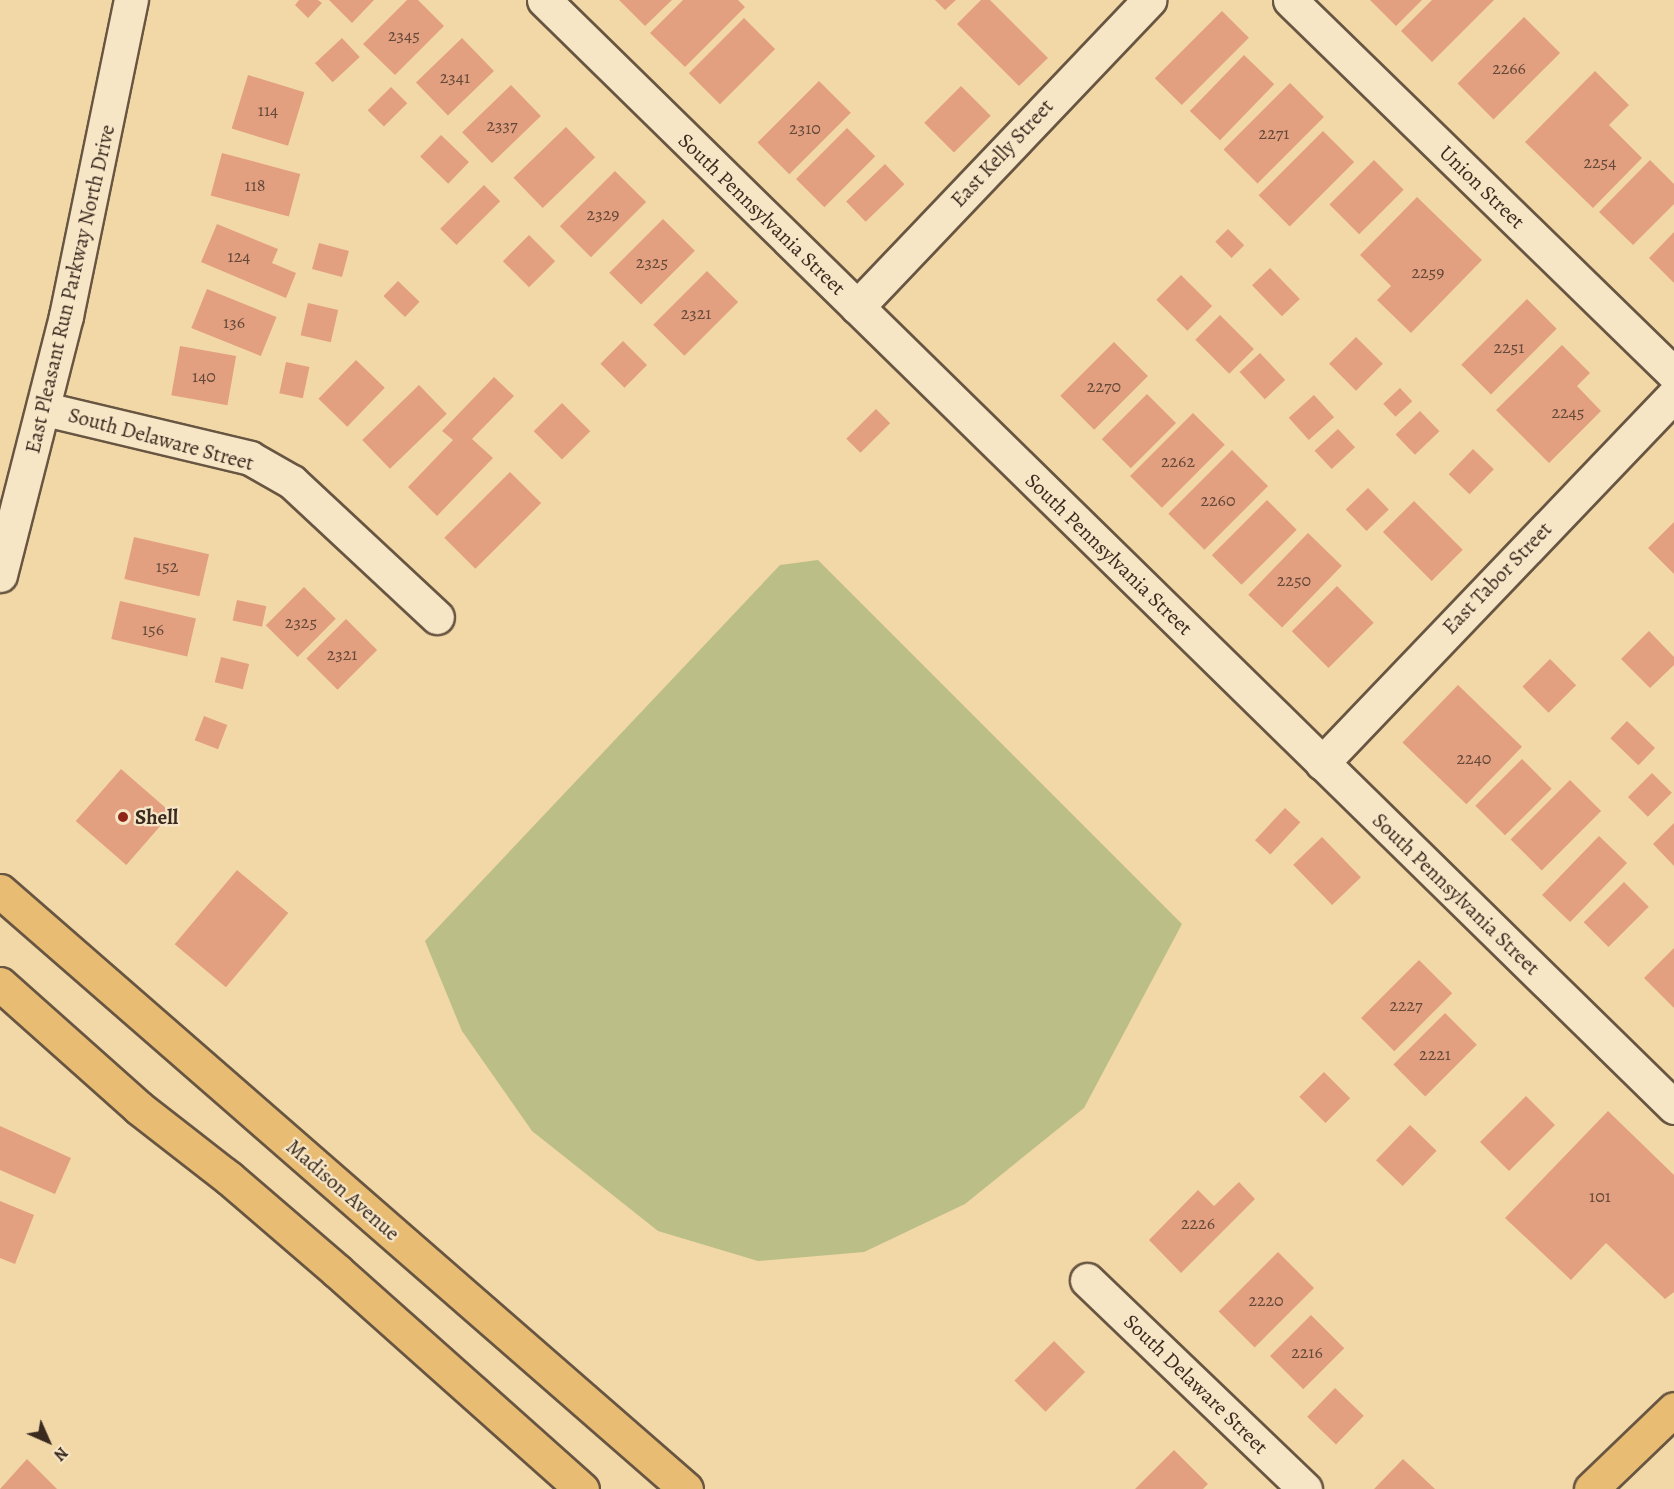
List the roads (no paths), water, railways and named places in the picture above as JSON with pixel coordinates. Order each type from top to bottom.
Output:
[{"type":"main road","name":"Madison Avenue","points":[[0,891],[686,1489]]},
{"type":"main road","points":[[0,984],[139,1108],[337,1271],[582,1489]]},
{"type":"main road","points":[[1591,1489],[1674,1409]]},
{"type":"street","name":"East Pleasant Run Parkway North Drive","points":[[0,575],[45,409],[131,0]]},
{"type":"street","name":"South Pennsylvania Street","points":[[544,0],[1674,1107]]},
{"type":"street","name":"East Kelly Street","points":[[857,307],[1149,0]]},
{"type":"street","name":"Union Street","points":[[1290,0],[1674,374]]},
{"type":"street","name":"East Tabor Street","points":[[1322,763],[1674,395]]},
{"type":"street","name":"South Delaware Street","points":[[45,409],[250,458],[292,482],[437,617]]},
{"type":"street","name":"South Delaware Street","points":[[1088,1280],[1305,1489]]},
{"type":"place","name":"Shell","points":[[123,817]]}]
